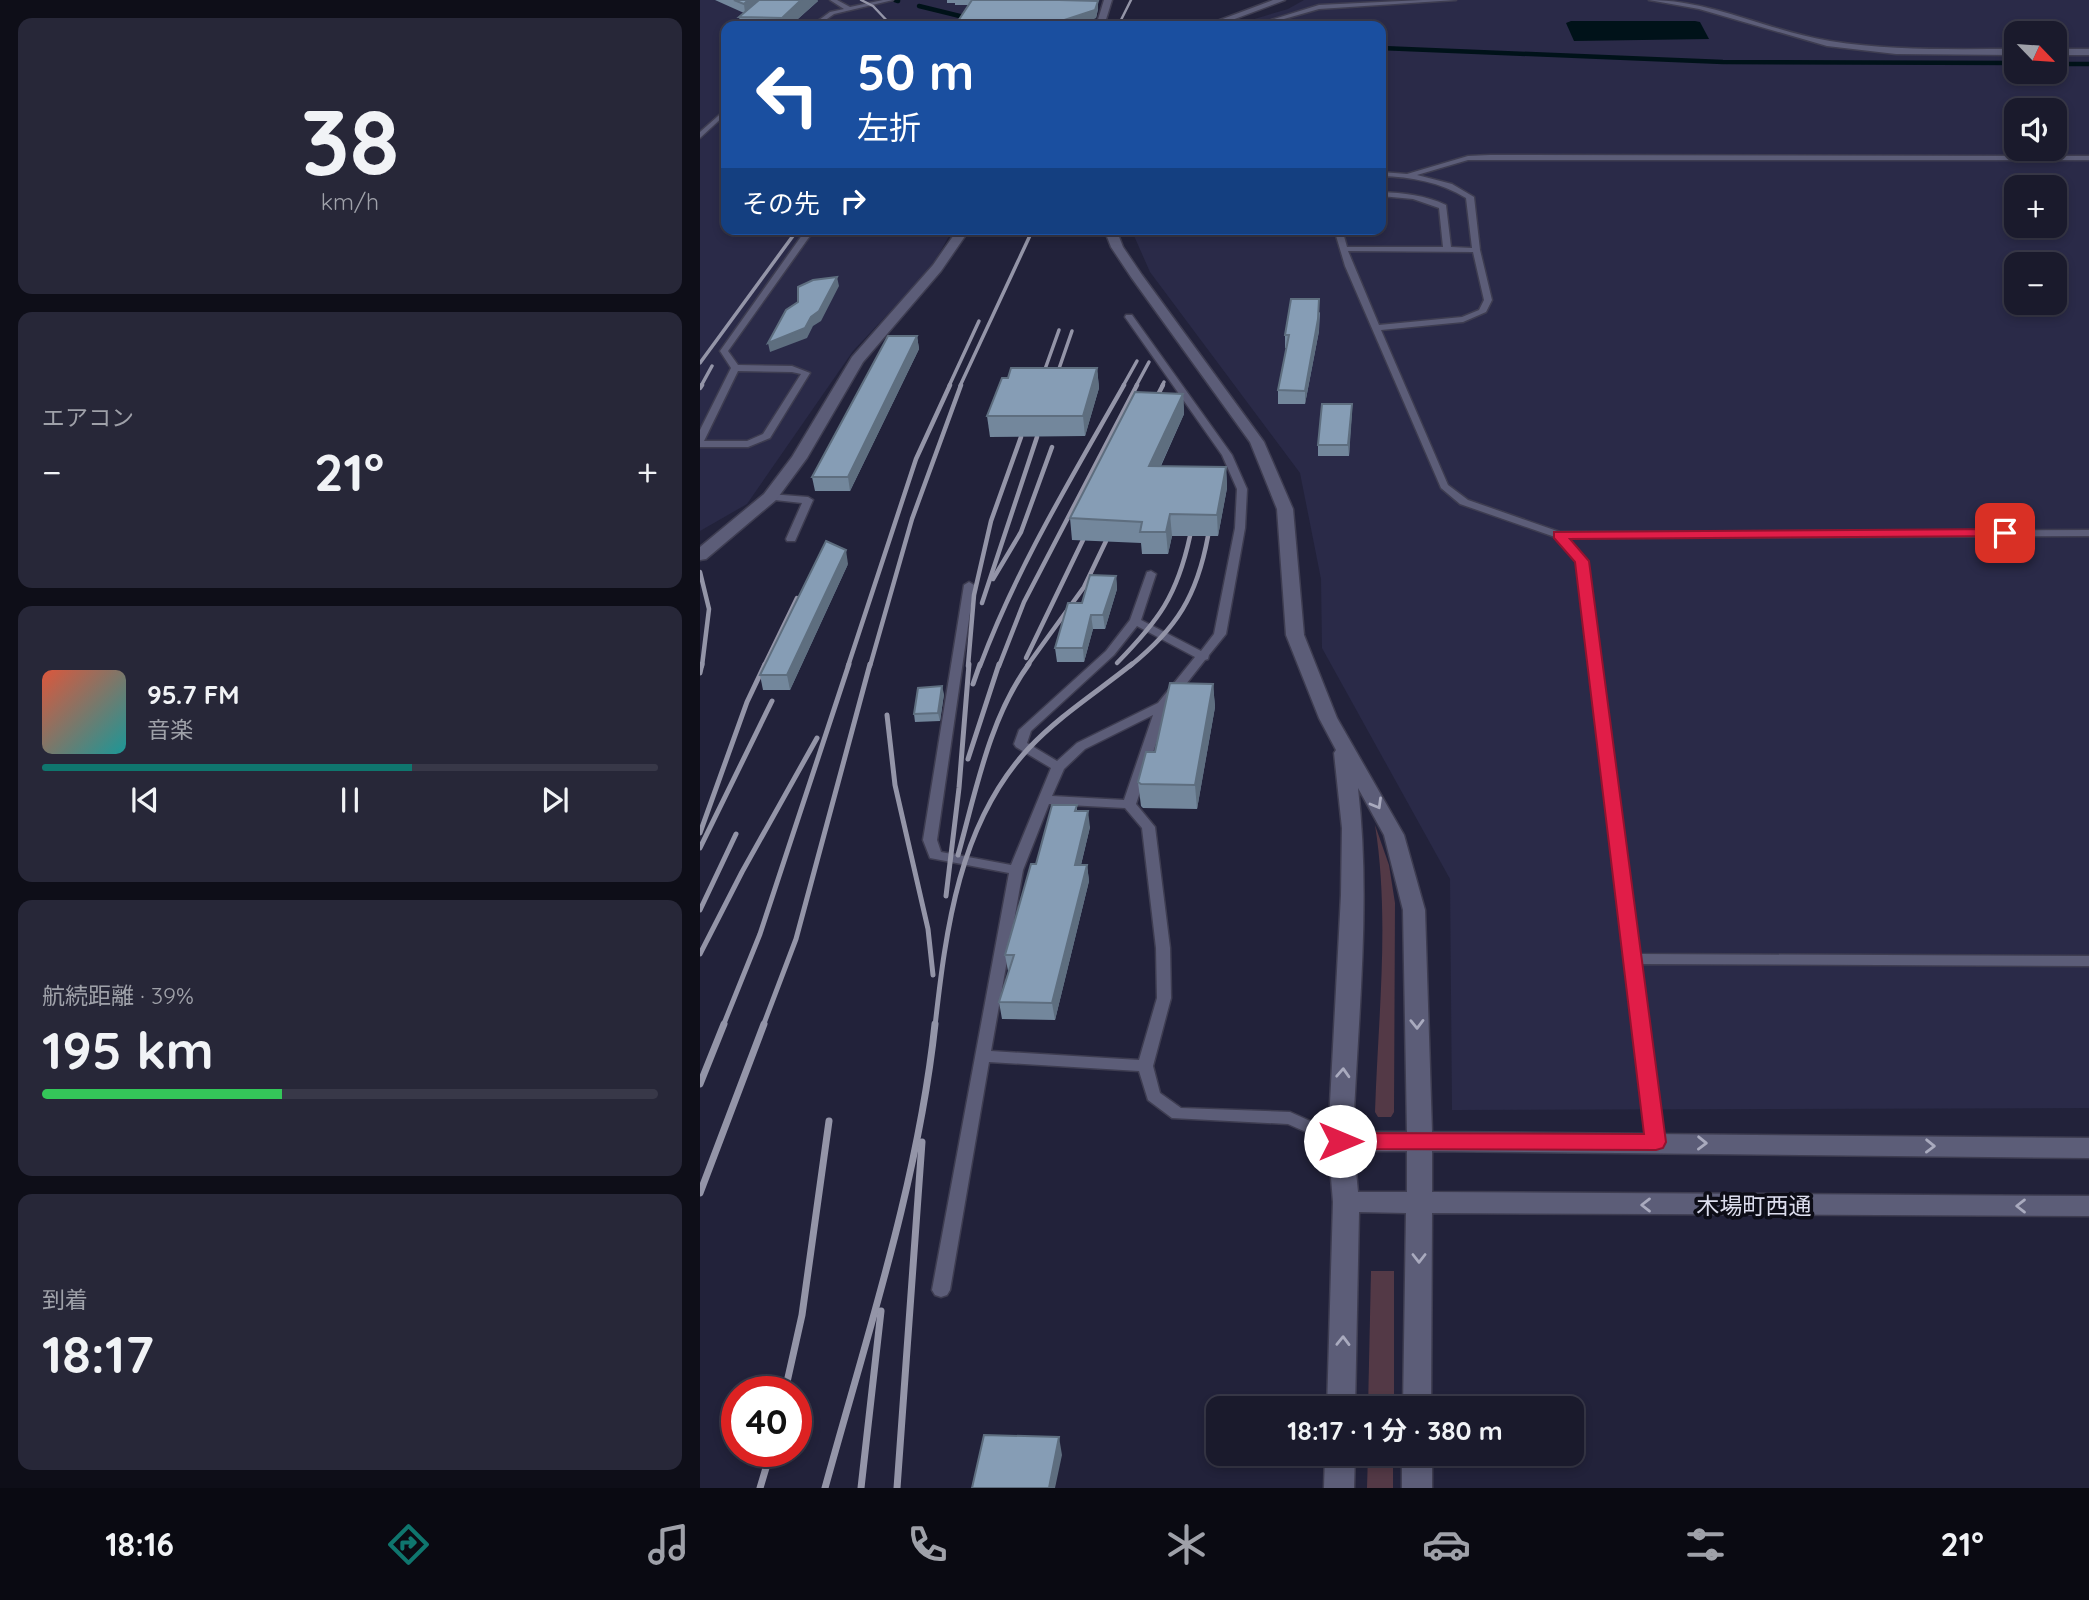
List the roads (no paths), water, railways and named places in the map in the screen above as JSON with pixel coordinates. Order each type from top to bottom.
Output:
[{"type":"street","points":[[1102,21],[1108,0]]},
{"type":"street","points":[[1222,21],[1281,0]]},
{"type":"street","points":[[1653,0],[1700,7],[1827,43],[1896,51],[2004,52]]},
{"type":"street","points":[[2067,52],[2089,52]]},
{"type":"street","points":[[700,555],[769,497],[799,458],[857,360],[937,268],[960,235]]},
{"type":"street","points":[[1113,235],[1117,247],[1137,277],[1257,442],[1285,509],[1295,635],[1328,718],[1394,835],[1414,909],[1420,1140],[1418,1396]]},
{"type":"street","points":[[1341,1396],[1346,1202],[1340,1141],[1352,895],[1352,828],[1343,745]]},
{"type":"street","points":[[1340,1141],[2089,1148]]},
{"type":"street","name":"木場町西通","points":[[1346,1202],[2089,1206]]},
{"type":"street","points":[[1339,1488],[1340,1466]]},
{"type":"street","points":[[1417,1466],[1417,1488]]},
{"type":"lane","points":[[833,0],[850,10]]},
{"type":"lane","points":[[821,21],[832,13],[890,0]]},
{"type":"lane","points":[[1272,21],[1319,7],[1453,0]]},
{"type":"lane","points":[[700,136],[721,116]]},
{"type":"lane","points":[[1407,176],[1468,158],[1490,157],[2089,158]]},
{"type":"lane","points":[[1376,328],[1463,320],[1482,312],[1488,300],[1475,250],[1470,197],[1451,185],[1386,174]]},
{"type":"lane","points":[[1386,194],[1410,195],[1430,200],[1443,207],[1447,249]]},
{"type":"lane","points":[[735,368],[724,351],[807,235]]},
{"type":"lane","points":[[1340,235],[1376,328],[1444,486],[1464,502],[1559,535],[2089,533]]},
{"type":"lane","points":[[1344,249],[1475,250]]},
{"type":"lane","points":[[1129,317],[1227,455],[1242,489],[1240,528],[1220,634],[1162,706],[1129,804]]},
{"type":"lane","points":[[735,368],[792,369],[806,373],[767,436],[748,444],[700,442],[735,368]]},
{"type":"lane","points":[[769,497],[808,500],[791,539]]},
{"type":"lane","points":[[1559,535],[1582,561],[1656,1142]]},
{"type":"lane","points":[[1058,767],[1020,744],[1025,730],[1111,653],[1135,621],[1151,574]]},
{"type":"lane","points":[[969,585],[930,841],[935,855],[1016,870]]},
{"type":"lane","points":[[1135,621],[1204,657]]},
{"type":"lane","points":[[941,1290],[1016,870],[1058,767],[1081,746],[1162,706]]},
{"type":"lane","points":[[1045,800],[1129,804],[1148,827],[1163,948],[1164,998],[1145,1066],[1153,1096],[1178,1114],[1290,1118],[1340,1141]]},
{"type":"lane","points":[[1633,959],[2089,961]]},
{"type":"lane","points":[[984,1056],[1145,1066]]},
{"type":"waterway","points":[[919,6],[972,19]]},
{"type":"waterway","points":[[1386,48],[1723,62],[2004,63]]},
{"type":"waterway","points":[[2067,64],[2089,64]]},
{"type":"railway","points":[[861,0],[873,6],[887,21]]},
{"type":"railway","points":[[1120,21],[1131,0]]},
{"type":"railway","points":[[700,363],[794,235]]},
{"type":"railway","points":[[960,386],[1030,235]]},
{"type":"railway","points":[[949,386],[979,321]]},
{"type":"railway","points":[[1039,386],[1059,330]]},
{"type":"railway","points":[[1053,386],[1072,331]]},
{"type":"railway","points":[[1123,386],[1137,361]]},
{"type":"railway","points":[[1136,386],[1149,362]]},
{"type":"railway","points":[[701,386],[712,366]]},
{"type":"railway","points":[[1162,386],[1164,382]]},
{"type":"railway","points":[[848,666],[916,459],[950,385]]},
{"type":"railway","points":[[870,666],[912,519],[961,385]]},
{"type":"railway","points":[[980,666],[1028,558],[1124,385]]},
{"type":"railway","points":[[999,666],[1024,602],[1137,385]]},
{"type":"railway","points":[[1150,410],[1163,385]]},
{"type":"railway","points":[[968,666],[974,595],[991,521],[1021,437]]},
{"type":"railway","points":[[982,603],[1037,437]]},
{"type":"railway","points":[[993,579],[1021,532],[1052,447]]},
{"type":"railway","points":[[1117,663],[1164,606],[1179,575],[1190,536]]},
{"type":"railway","points":[[1130,666],[1160,638],[1182,609],[1198,576],[1208,536]]},
{"type":"railway","points":[[1026,658],[1083,540]]},
{"type":"railway","points":[[1027,666],[1084,587],[1106,541]]},
{"type":"railway","points":[[700,572],[709,609],[702,666]]},
{"type":"railway","points":[[764,666],[797,598]]},
{"type":"railway","points":[[700,673],[702,664]]},
{"type":"railway","points":[[700,833],[747,702],[765,664]]},
{"type":"railway","points":[[723,1026],[760,934],[849,664]]},
{"type":"railway","points":[[763,1026],[796,939],[870,664]]},
{"type":"railway","points":[[946,896],[959,788],[969,664]]},
{"type":"railway","points":[[973,684],[980,664]]},
{"type":"railway","points":[[968,759],[999,664]]},
{"type":"railway","points":[[958,855],[985,756],[1004,708],[1029,664]]},
{"type":"railway","points":[[935,1026],[951,915],[971,843],[986,809],[1005,778],[1041,736],[1132,664]]},
{"type":"railway","points":[[700,848],[772,701]]},
{"type":"railway","points":[[887,715],[895,785],[928,929],[933,975]]},
{"type":"railway","points":[[700,954],[742,872],[817,738]]},
{"type":"railway","points":[[700,910],[736,834]]},
{"type":"railway","points":[[700,1084],[724,1024]]},
{"type":"railway","points":[[700,1193],[764,1024]]},
{"type":"railway","points":[[825,1488],[904,1200],[917,1142],[935,1024]]},
{"type":"railway","points":[[788,1376],[802,1315],[829,1121]]},
{"type":"railway","points":[[897,1488],[922,1142]]},
{"type":"railway","points":[[861,1488],[881,1311]]},
{"type":"railway","points":[[760,1488],[766,1467]]}]
